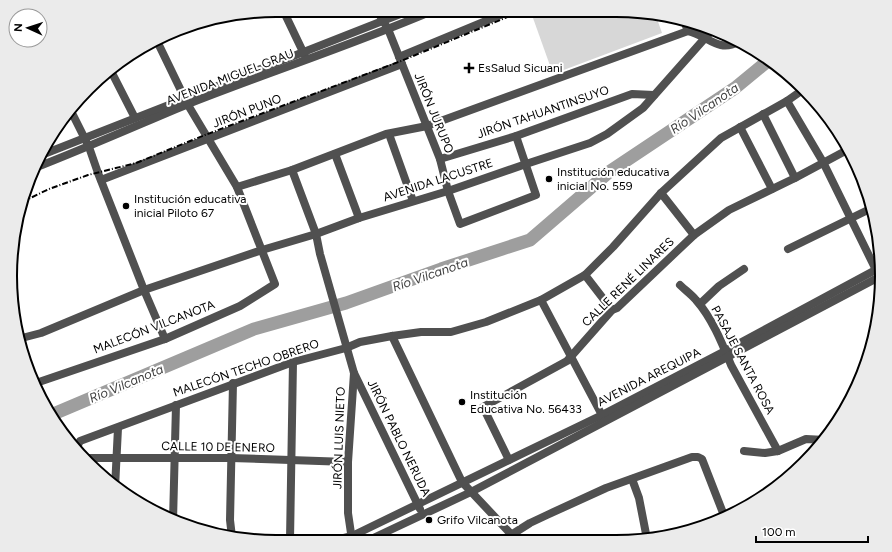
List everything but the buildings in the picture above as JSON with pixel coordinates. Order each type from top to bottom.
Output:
[{"type":"street","points":[[287,17],[307,60]]},
{"type":"street","name":"JIRÓN JURUPO","points":[[381,17],[388,29],[440,159],[448,192],[460,224],[536,195],[526,164]]},
{"type":"street","name":"AVENIDA MIGUEL GRAU","points":[[42,165],[89,147],[187,101],[304,51],[393,17]]},
{"type":"street","name":"AVENIDA MIGUEL GRAU","points":[[49,152],[136,118],[307,60],[417,17]]},
{"type":"street","name":"JIRÓN PUNO","points":[[101,180],[208,139],[400,61],[497,17]]},
{"type":"street","points":[[686,27],[688,32]]},
{"type":"street","points":[[237,187],[292,170],[389,134],[427,126],[688,32],[697,33],[716,45],[733,45]]},
{"type":"street","name":"AVENIDA LACUSTRE","points":[[25,337],[41,333],[144,290],[262,250],[316,234],[359,218],[448,192],[590,143],[602,137],[643,108],[708,34]]},
{"type":"street","points":[[159,45],[187,101],[237,187],[262,250]]},
{"type":"street","points":[[113,75],[136,118]]},
{"type":"street","name":"MALECÓN TECHO OBRERO","points":[[79,444],[80,441],[293,362],[346,348],[360,342],[421,332],[451,332],[486,322],[541,300],[585,275],[613,247],[661,193],[720,138],[799,93]]},
{"type":"street","name":"JIRÓN TAHUANTINSUYO","points":[[440,159],[516,136],[632,94],[654,95]]},
{"type":"street","points":[[787,100],[823,162],[850,219],[874,261]]},
{"type":"street","points":[[763,114],[795,178]]},
{"type":"street","points":[[73,115],[89,147],[144,290],[165,339]]},
{"type":"street","points":[[740,127],[772,189]]},
{"type":"street","points":[[389,134],[413,201]]},
{"type":"street","points":[[516,136],[526,164]]},
{"type":"street","name":"CALLE RENÉ LINARES","points":[[509,460],[483,407],[567,361],[612,310],[617,308],[694,235],[728,210],[795,178],[843,152]]},
{"type":"street","points":[[335,154],[359,218]]},
{"type":"street","name":"JIRÓN LUIS NIETO","points":[[292,170],[316,234],[320,254],[354,373],[348,462],[348,512],[352,535]]},
{"type":"street","points":[[661,193],[694,235]]},
{"type":"street","points":[[788,249],[866,211]]},
{"type":"street","name":"MALECÓN VILCANOTA","points":[[40,382],[165,339],[240,306],[275,284],[262,250]]},
{"type":"street","points":[[700,304],[719,286],[744,269]]},
{"type":"street","name":"AVENIDA AREQUIPA","points":[[727,354],[875,270]]},
{"type":"street","points":[[585,275],[612,310]]},
{"type":"street","name":"AVENIDA AREQUIPA","points":[[380,535],[471,492],[604,418],[727,354],[875,281]]},
{"type":"street","name":"PASAJE SANTA ROSA","points":[[680,285],[695,298],[706,312],[778,451]]},
{"type":"street","points":[[541,300],[604,418]]},
{"type":"street","points":[[392,336],[462,482],[510,535]]},
{"type":"street","points":[[290,535],[290,460],[293,362]]},
{"type":"street","name":"JIRÓN PABLO NERUDA","points":[[354,373],[422,514]]},
{"type":"street","points":[[231,531],[230,520],[233,383]]},
{"type":"street","points":[[173,513],[176,405]]},
{"type":"street","name":"AVENIDA AREQUIPA","points":[[358,535],[462,482],[604,418]]},
{"type":"street","points":[[116,479],[118,428]]},
{"type":"street","points":[[744,451],[765,453],[778,451],[806,439],[817,440]]},
{"type":"street","name":"CALLE 10 DE ENERO","points":[[92,458],[231,458],[348,462]]},
{"type":"street","points":[[516,535],[530,523],[547,514],[606,488],[688,458],[702,459],[723,512]]},
{"type":"street","points":[[632,479],[646,533]]},
{"type":"shaded area","points":[[616,17],[650,19],[658,20],[662,33],[553,74],[533,18]]},
{"type":"waterway","name":"Río Vilcanota","points":[[56,413],[254,329],[346,303],[441,269],[530,240],[609,172],[735,88],[764,64]]},
{"type":"railway","points":[[29,198],[49,189],[88,175],[136,163],[205,135],[401,61],[507,17]]},
{"type":"place","name":"EsSalud Sicuani","points":[[469,68]]},
{"type":"place","name":"Institución educativa inicial No. 559","points":[[549,179]]},
{"type":"place","name":"Institución educativa inicial Piloto 67","points":[[126,206]]},
{"type":"place","name":"Institución Educativa No. 56433","points":[[462,402]]},
{"type":"place","name":"Grifo Vilcanota","points":[[429,520]]}]
